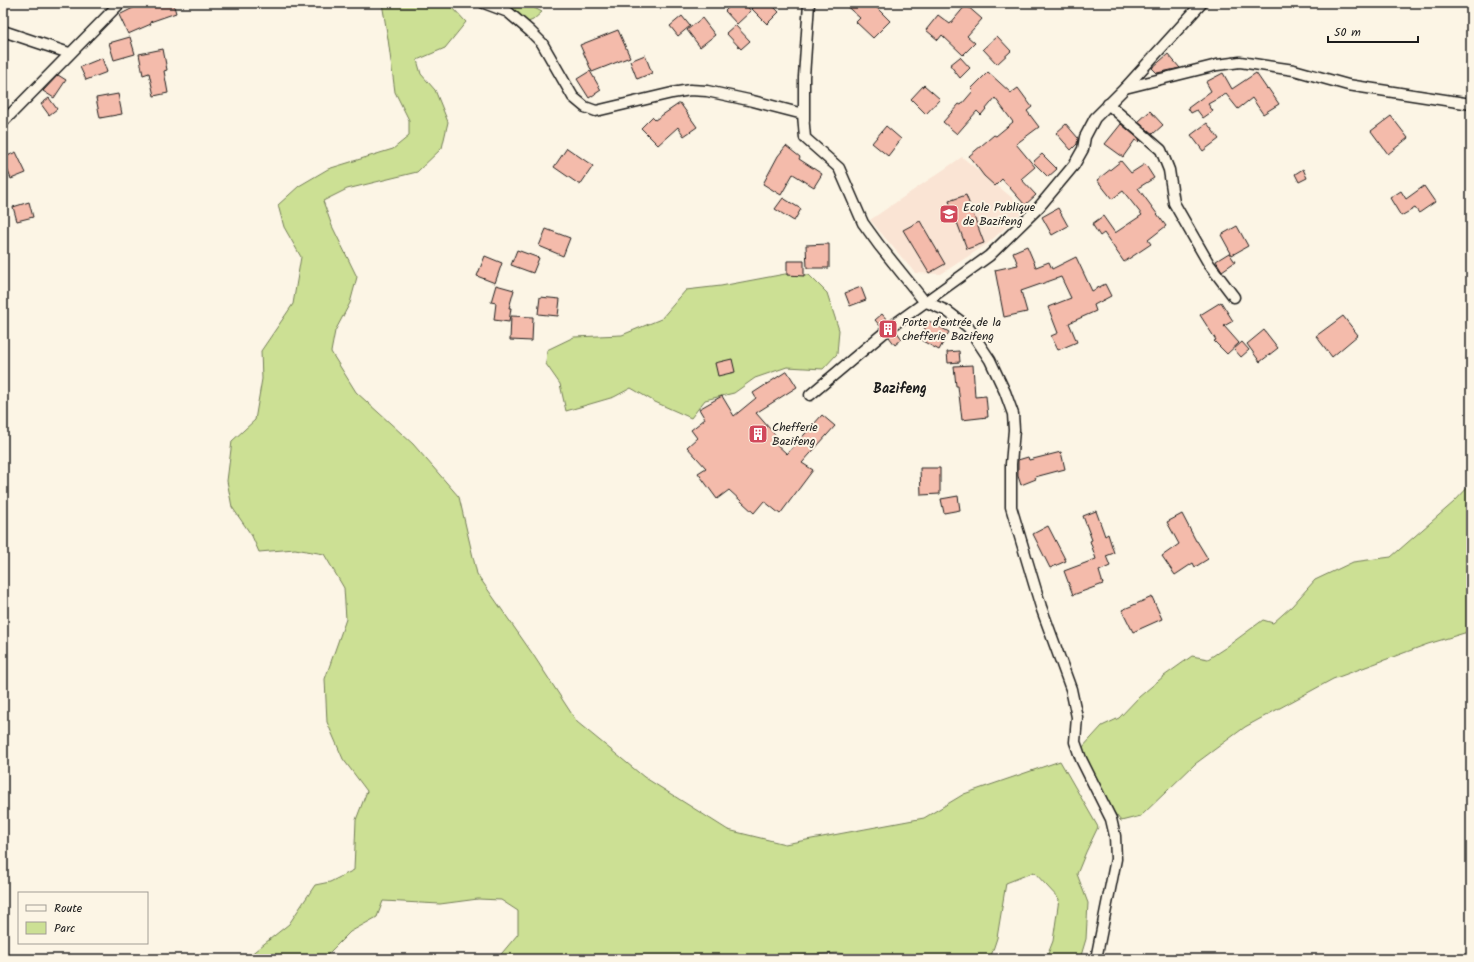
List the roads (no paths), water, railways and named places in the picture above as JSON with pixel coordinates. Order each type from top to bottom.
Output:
[{"type":"street","points":[[3,122],[69,53],[120,3]]},
{"type":"street","points":[[484,3],[508,12],[542,43],[573,97],[585,107],[596,111],[690,90],[707,91],[803,114],[804,138],[839,168],[863,223],[879,245],[924,301],[947,311],[968,327],[990,360],[1005,392],[1013,414],[1014,430],[1011,464],[1011,507],[1041,607],[1071,689],[1077,717],[1075,742],[1080,759],[1111,819],[1115,836],[1116,859],[1096,959]]},
{"type":"street","points":[[804,138],[804,77],[809,3]]},
{"type":"street","points":[[810,395],[888,329],[924,301],[989,256],[1039,207],[1074,165],[1082,149],[1085,137],[1095,118],[1125,88],[1202,3]]},
{"type":"street","points":[[3,31],[69,53]]},
{"type":"street","points":[[1125,88],[1217,65],[1240,62],[1294,70],[1348,85],[1471,104]]},
{"type":"street","points":[[1108,104],[1161,150],[1169,170],[1174,203],[1209,264],[1234,297]]},
{"type":"place","name":"Ecole Publique de Bazifeng","points":[[949,214]]},
{"type":"place","name":"Porte d'entrée de la chefferie Bazifeng","points":[[888,329]]},
{"type":"place","name":"Chefferie Bazifeng","points":[[758,434]]},
{"type":"district","name":"Bazifeng","points":[[900,388]]}]
